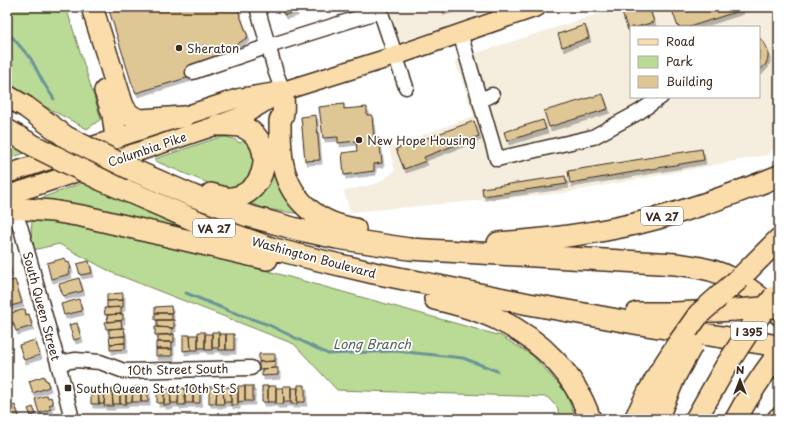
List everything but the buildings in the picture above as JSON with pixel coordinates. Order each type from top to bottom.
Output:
[{"type":"highway","points":[[78,7],[111,109],[116,138]]},
{"type":"highway","points":[[92,7],[122,103],[126,111],[131,116],[141,120],[184,117]]},
{"type":"highway","points":[[283,91],[283,114],[280,120],[283,167],[288,184],[293,192],[303,205],[318,216],[334,224],[361,230],[517,242]]},
{"type":"highway","points":[[7,96],[26,107],[66,137]]},
{"type":"highway","name":"Washington Boulevard","points":[[7,105],[66,137],[133,170],[193,196],[246,215],[300,230],[337,238],[356,240]]},
{"type":"highway","points":[[133,170],[222,197],[232,198],[243,195],[253,187],[260,178],[264,168],[262,147],[257,138],[245,128],[229,125],[218,125]]},
{"type":"highway","name":"Washington Boulevard","points":[[7,130],[36,147],[102,180],[174,212],[235,236],[271,248],[374,273],[568,311]]},
{"type":"highway","name":"VA 27","points":[[356,240],[440,245],[473,245],[566,237],[624,226],[686,209],[779,176]]},
{"type":"highway","points":[[8,200],[286,264],[331,263]]},
{"type":"highway","points":[[356,240],[409,249],[676,264],[702,268],[722,274],[743,285],[777,311],[778,302]]},
{"type":"highway","points":[[635,419],[648,393],[667,375],[690,349],[708,320],[740,278],[774,244]]},
{"type":"highway","points":[[374,273],[421,296],[463,306],[493,317],[516,329],[552,357],[565,373],[580,396],[590,419]]},
{"type":"highway","name":"VA 27","points":[[568,311],[675,313],[735,310],[778,302]]},
{"type":"highway","name":"I 395","points":[[696,419],[726,366],[752,326],[778,302]]},
{"type":"highway","points":[[568,311],[778,348],[736,419]]},
{"type":"highway","points":[[657,419],[667,375]]},
{"type":"main road","name":"Columbia Pike","points":[[7,174],[239,98],[283,91],[395,56],[460,34],[500,13],[537,7]]},
{"type":"main road","name":"Columbia Pike","points":[[8,200],[38,186],[242,116],[283,91]]},
{"type":"street","points":[[257,7],[283,91]]},
{"type":"street","points":[[193,72],[380,9],[406,87]]},
{"type":"street","points":[[460,34],[497,159],[593,137],[639,112],[660,98]]},
{"type":"street","points":[[479,100],[492,95]]},
{"type":"street","name":"South Queen Street","points":[[8,200],[21,229],[72,419]]},
{"type":"street","name":"10th Street South","points":[[58,363],[76,360],[100,362],[124,371],[251,368]]},
{"type":"shaded area","points":[[384,7],[493,7],[494,11],[397,43]]},
{"type":"shaded area","points":[[619,7],[771,7],[779,34],[779,143],[767,155],[565,193],[350,212],[344,191],[378,183],[395,171],[389,147],[474,116],[455,60]]},
{"type":"green space","points":[[7,7],[66,7],[101,119],[87,129],[7,86]]},
{"type":"green space","points":[[226,137],[234,139],[240,143],[245,139],[251,146],[255,168],[243,186],[222,189],[155,161],[155,159],[217,138]]},
{"type":"green space","points":[[7,143],[25,153],[7,159]]},
{"type":"green space","points":[[272,163],[301,214],[266,209],[241,200]]},
{"type":"green space","points":[[82,183],[178,226],[176,230],[41,199]]},
{"type":"green space","points":[[32,220],[47,220],[163,244],[257,268],[501,336],[532,355],[565,391],[576,419],[558,419],[558,408],[547,397],[337,390],[294,344],[113,273],[59,244],[33,250],[31,235]]},
{"type":"waterway","name":"Long Branch","points":[[7,31],[31,59],[54,99]]},
{"type":"waterway","name":"Long Branch","points":[[186,293],[269,325],[328,354],[395,351],[435,355],[463,358],[497,371]]},
{"type":"place","name":"Sheraton","points":[[179,48]]},
{"type":"place","name":"New Hope Housing","points":[[359,140]]},
{"type":"place","name":"South Queen St at 10th St S","points":[[68,388]]}]
